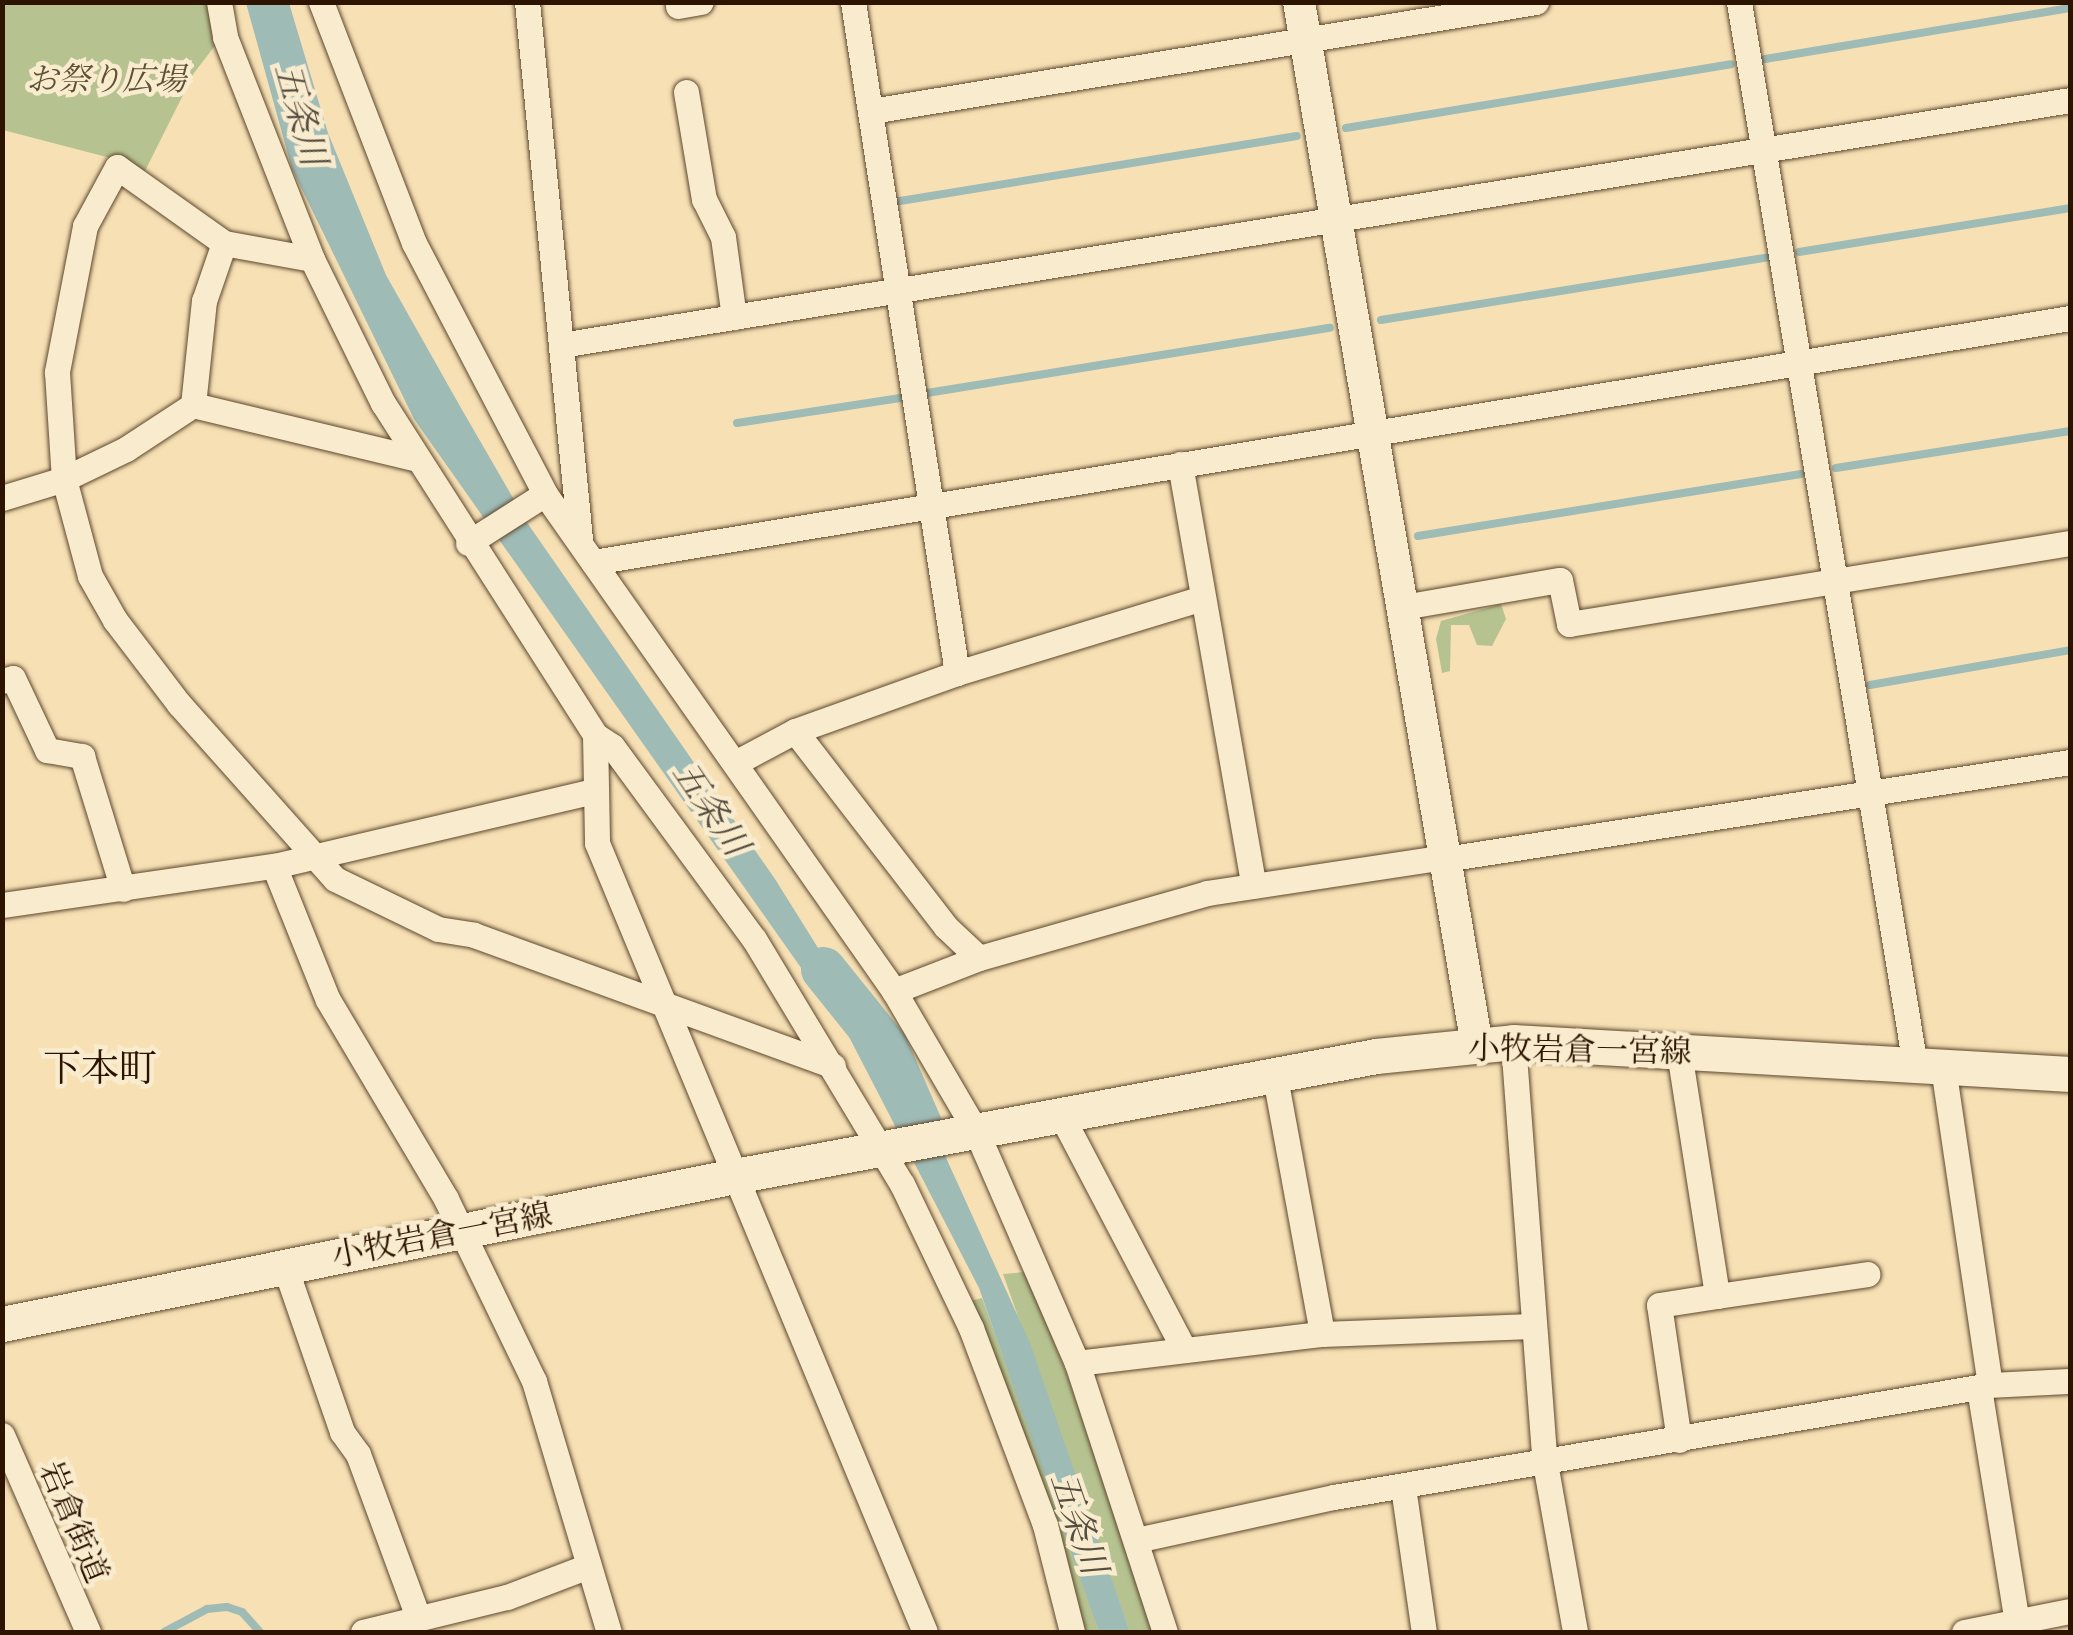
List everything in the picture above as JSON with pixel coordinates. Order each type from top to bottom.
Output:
[{"type":"main road","name":"小牧岩倉一宮線","points":[[2,1324],[735,1176],[1477,1044],[1512,1042],[2070,1074]]},
{"type":"street","points":[[219,2],[225,37],[312,259],[414,458],[595,736],[612,746],[754,939],[882,1150],[971,1328],[1045,1524],[1072,1632]]},
{"type":"street","points":[[321,2],[414,244],[545,494],[894,991],[977,1133],[1077,1363],[1165,1632]]},
{"type":"street","points":[[527,2],[560,345],[587,553]]},
{"type":"street","points":[[852,2],[957,673]]},
{"type":"street","points":[[1299,2],[1477,1044]]},
{"type":"street","points":[[871,111],[1536,2]]},
{"type":"street","points":[[1739,2],[1870,796],[1929,1066],[1984,1386],[2016,1622]]},
{"type":"street","points":[[686,92],[704,199],[724,237],[734,317]]},
{"type":"street","points":[[560,345],[2070,100]]},
{"type":"street","points":[[312,259],[224,243],[117,166],[85,226],[67,296],[56,372],[64,479],[90,576],[115,620],[180,704],[334,879],[438,929],[474,935],[833,1066]]},
{"type":"street","points":[[194,405],[204,301],[224,243]]},
{"type":"street","points":[[587,553],[928,506],[2070,318]]},
{"type":"street","points":[[2,498],[64,479],[194,405],[414,458]]},
{"type":"street","points":[[1180,464],[1254,886]]},
{"type":"street","points":[[468,543],[545,494]]},
{"type":"street","points":[[1403,608],[1560,580],[1569,624],[2070,543]]},
{"type":"street","points":[[736,763],[795,731],[957,673],[1203,598]]},
{"type":"street","points":[[2,681],[13,678],[47,750],[82,756],[123,889]]},
{"type":"street","points":[[795,731],[946,927],[979,958]]},
{"type":"street","points":[[595,736],[592,791],[597,843],[924,1632]]},
{"type":"street","points":[[894,991],[979,958],[1207,892],[1870,796],[2070,762]]},
{"type":"street","points":[[2,905],[274,866],[592,791]]},
{"type":"street","points":[[274,866],[328,1000],[459,1232],[534,1381],[609,1632]]},
{"type":"street","points":[[1512,1042],[1546,1463],[1575,1632]]},
{"type":"street","points":[[1680,1052],[1718,1296]]},
{"type":"street","points":[[1275,1077],[1322,1334]]},
{"type":"street","points":[[1062,1117],[1182,1346]]},
{"type":"street","points":[[285,1267],[342,1432],[358,1454],[417,1614]]},
{"type":"street","points":[[1679,1440],[1659,1305],[1866,1274]]},
{"type":"street","points":[[1077,1363],[1182,1346],[1322,1334],[1532,1326]]},
{"type":"street","points":[[1136,1540],[1404,1487],[1984,1386],[2070,1381]]},
{"type":"street","name":"岩倉街道","points":[[2,1435],[88,1632]]},
{"type":"street","points":[[1404,1487],[1424,1632]]},
{"type":"street","points":[[363,1632],[417,1614],[507,1597],[588,1566]]},
{"type":"street","points":[[1964,1632],[2070,1611]]},
{"type":"green space","name":"お祭り広場","points":[[2,3],[211,3],[217,43],[194,73],[143,175],[122,161],[3,130]]},
{"type":"green space","points":[[1501,604],[1506,619],[1492,646],[1477,645],[1469,625],[1451,625],[1450,671],[1442,673],[1436,639],[1441,621]]},
{"type":"green space","points":[[1026,1272],[1068,1377],[1153,1632],[1130,1632],[1003,1274]]},
{"type":"green space","points":[[982,1298],[1073,1548],[1099,1632],[1084,1632],[1016,1410],[970,1301]]},
{"type":"water","points":[[246,3],[289,3],[328,133],[386,275],[461,408],[528,524],[775,879],[938,1140],[1030,1343],[1130,1632],[1099,1632],[979,1288],[847,1033],[414,419],[292,169]]},
{"type":"waterway","points":[[1765,59],[2070,8]]},
{"type":"waterway","points":[[1346,128],[1731,64]]},
{"type":"waterway","points":[[894,202],[1297,136]]},
{"type":"waterway","points":[[1799,252],[2070,208]]},
{"type":"waterway","points":[[1381,320],[1768,257]]},
{"type":"waterway","points":[[927,393],[1330,328]]},
{"type":"waterway","points":[[737,423],[900,398]]},
{"type":"waterway","points":[[1836,468],[2070,431]]},
{"type":"waterway","points":[[1418,536],[1801,474]]},
{"type":"waterway","points":[[1870,685],[2070,650]]},
{"type":"waterway","name":"五条川","points":[[823,969],[885,1046],[922,1131]]},
{"type":"waterway","points":[[164,1632],[207,1609],[227,1607],[242,1612],[260,1632]]},
{"type":"district","name":"下本町","points":[[100,1068]]}]
